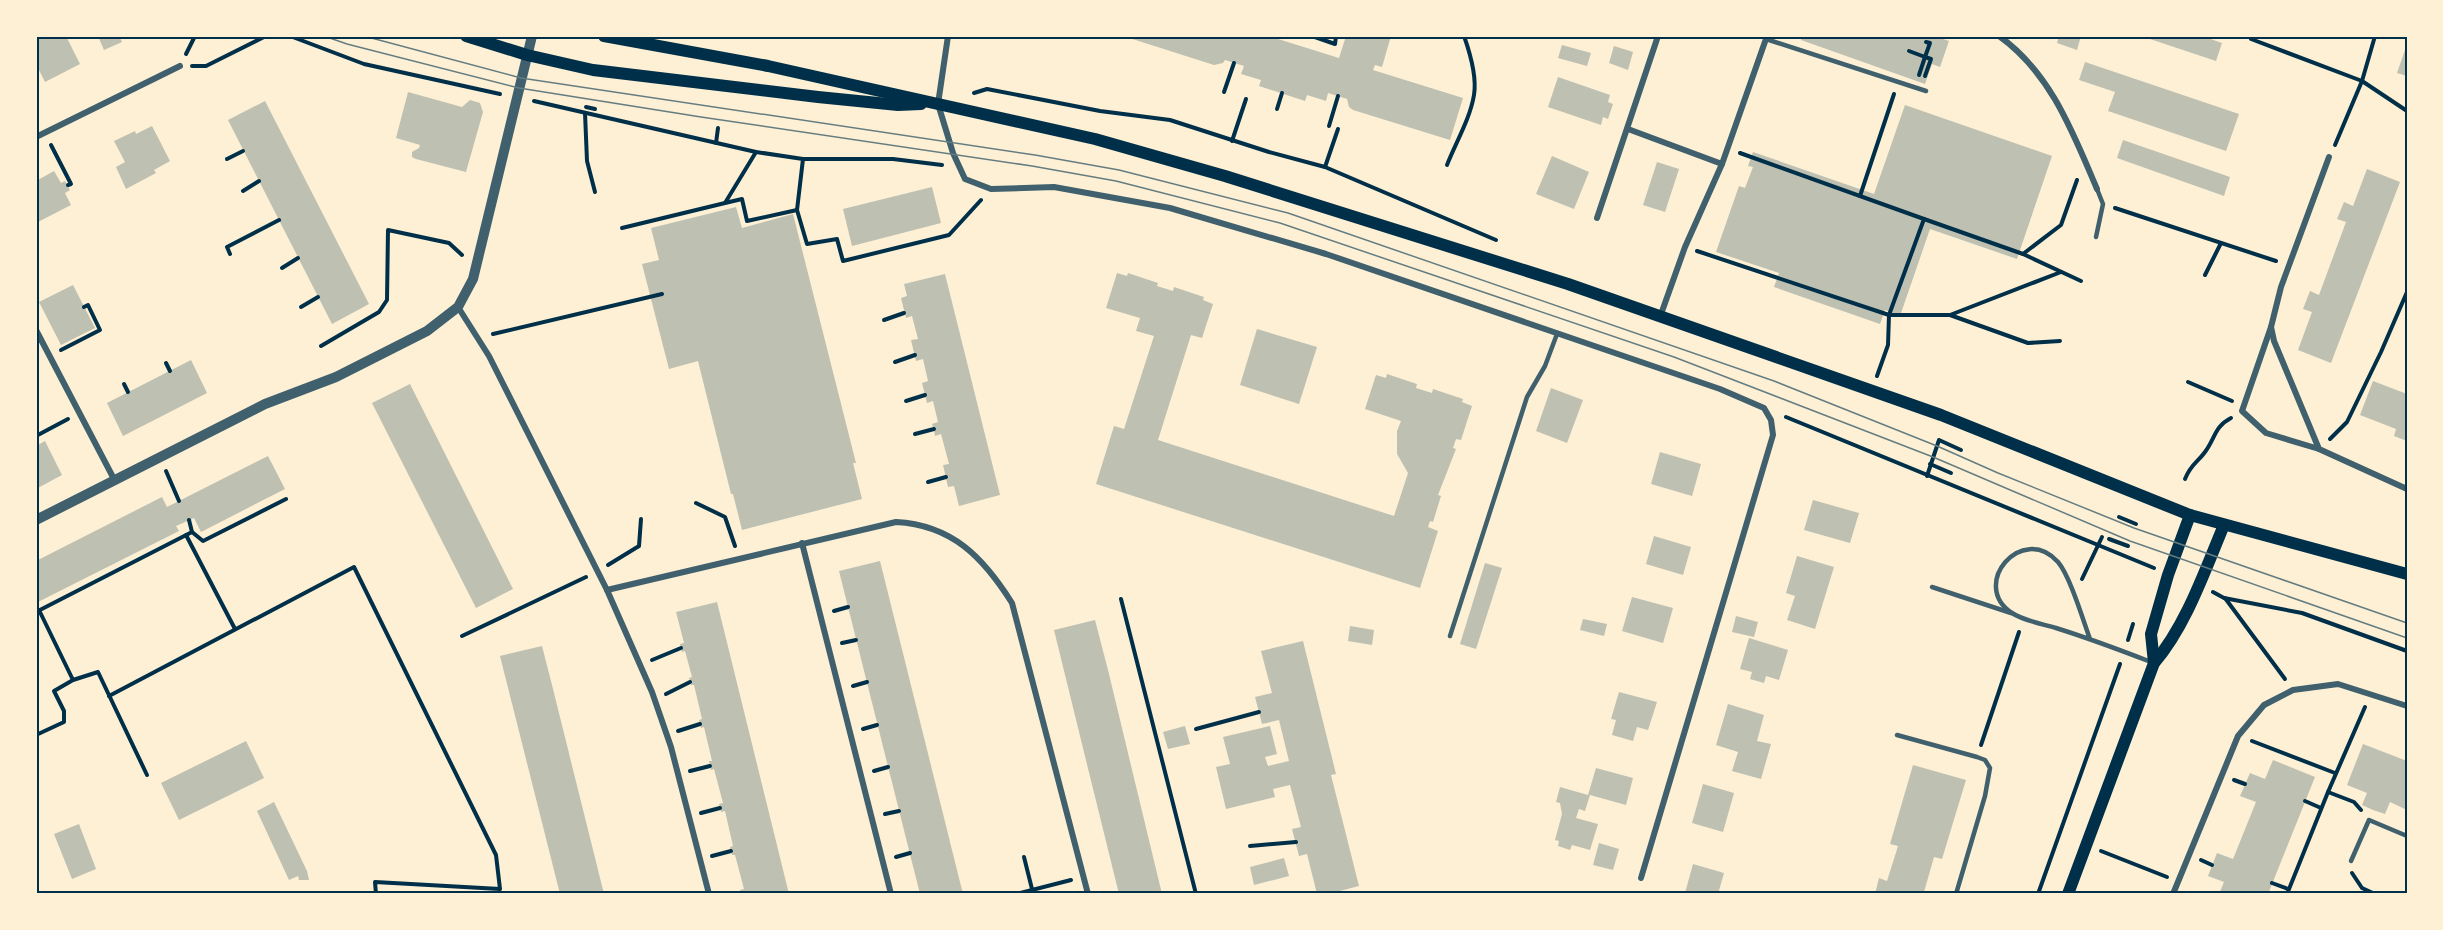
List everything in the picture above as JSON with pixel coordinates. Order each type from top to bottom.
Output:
[{"type":"main road","points":[[466,36],[527,56],[593,70],[898,105],[938,104]]},
{"type":"main road","points":[[604,36],[768,66],[1095,139],[1225,176],[1569,284],[1941,415],[2190,515],[2407,574]]},
{"type":"main road","points":[[2154,663],[2151,634],[2168,575],[2190,515]]},
{"type":"main road","points":[[2068,894],[2154,663],[2170,645],[2224,525]]},
{"type":"street","points":[[36,520],[265,404],[336,377],[427,331],[458,307],[473,279],[476,268],[531,36]]},
{"type":"street","points":[[948,36],[938,104],[953,153],[965,179],[991,189],[1054,187],[1170,208],[1326,254],[1720,389],[1764,408],[1771,420],[1773,435],[1641,878]]},
{"type":"street","points":[[1596,218],[1658,36]]},
{"type":"street","points":[[1999,36],[2008,42],[2049,86],[2075,135],[2097,189]]},
{"type":"street","points":[[1660,317],[1685,247],[1722,164],[1767,38]]},
{"type":"street","points":[[36,137],[180,66]]},
{"type":"street","points":[[1628,129],[1722,164]]},
{"type":"street","points":[[2329,157],[2289,266],[2243,409],[2266,433],[2319,448],[2407,489]]},
{"type":"street","points":[[458,307],[499,375],[607,590],[655,700],[671,747],[709,894]]},
{"type":"street","points":[[2271,327],[2274,340],[2319,448]]},
{"type":"street","points":[[36,330],[115,481]]},
{"type":"street","points":[[607,590],[896,522],[918,524],[942,531],[963,546],[991,572],[1012,603],[1088,894]]},
{"type":"street","points":[[802,543],[891,894]]},
{"type":"street","points":[[2173,894],[2238,736],[2264,705],[2293,690],[2338,684],[2407,706]]},
{"type":"lane","points":[[1767,38],[1926,91]]},
{"type":"lane","points":[[2096,237],[2103,204],[2097,189]]},
{"type":"lane","points":[[1450,636],[1527,397],[1545,366],[1557,334]]},
{"type":"lane","points":[[2013,614],[2000,598],[1996,578],[2001,566],[2009,557],[2020,551],[2032,549],[2051,555],[2060,564],[2090,639]]},
{"type":"lane","points":[[1932,587],[2090,639],[2154,663]]},
{"type":"lane","points":[[1897,735],[1977,757],[1985,760],[1989,768],[1989,781],[1956,894]]},
{"type":"lane","points":[[2351,861],[2369,820],[2407,836]]},
{"type":"path","points":[[180,66],[206,66],[266,36]]},
{"type":"path","points":[[290,36],[364,64],[756,152],[803,159],[893,159],[960,167]]},
{"type":"path","points":[[1312,36],[1335,44],[1336,36]]},
{"type":"path","points":[[1447,165],[1474,95],[1473,73],[1464,36]]},
{"type":"path","points":[[2336,142],[2362,81],[2375,36]]},
{"type":"path","points":[[2251,39],[2362,81],[2407,111]]},
{"type":"path","points":[[1920,70],[1930,44],[1926,42]]},
{"type":"path","points":[[1909,51],[1931,59]]},
{"type":"path","points":[[1224,92],[1234,63]]},
{"type":"path","points":[[1860,196],[1898,82]]},
{"type":"path","points":[[967,95],[987,89],[1100,111],[1170,120],[1232,141],[1325,167],[1497,241]]},
{"type":"path","points":[[1277,109],[1282,93]]},
{"type":"path","points":[[1329,126],[1338,96]]},
{"type":"path","points":[[1232,141],[1246,99]]},
{"type":"path","points":[[586,107],[595,109]]},
{"type":"path","points":[[585,113],[587,160],[595,192]]},
{"type":"path","points":[[716,143],[718,128]]},
{"type":"path","points":[[1325,167],[1338,129]]},
{"type":"path","points":[[45,132],[71,184],[68,185]]},
{"type":"path","points":[[227,159],[243,151]]},
{"type":"path","points":[[725,203],[756,152]]},
{"type":"path","points":[[1750,157],[2023,254],[2081,281]]},
{"type":"path","points":[[803,159],[796,210],[807,244],[837,239],[843,261],[949,235],[991,189]]},
{"type":"path","points":[[2023,254],[2061,225],[2084,160]]},
{"type":"path","points":[[243,190],[259,182]]},
{"type":"path","points":[[622,228],[742,199],[747,221],[796,210]]},
{"type":"path","points":[[2103,204],[2289,266]]},
{"type":"path","points":[[1880,370],[1887,345],[1889,315],[1924,219]]},
{"type":"path","points":[[230,254],[227,248],[279,220]]},
{"type":"path","points":[[321,346],[379,312],[387,300],[388,230],[448,243],[476,268]]},
{"type":"path","points":[[2205,275],[2221,243]]},
{"type":"path","points":[[1685,247],[1889,315],[1950,315],[2028,343],[2060,341]]},
{"type":"path","points":[[282,268],[298,258]]},
{"type":"path","points":[[1950,315],[2061,272]]},
{"type":"path","points":[[2319,448],[2338,434],[2347,422],[2407,292]]},
{"type":"path","points":[[476,337],[518,330],[662,294]]},
{"type":"path","points":[[301,307],[318,297]]},
{"type":"path","points":[[50,356],[100,330],[88,305],[84,307]]},
{"type":"path","points":[[884,320],[904,313]]},
{"type":"path","points":[[896,362],[915,355]]},
{"type":"path","points":[[166,363],[170,371]]},
{"type":"path","points":[[2188,382],[2243,409]]},
{"type":"path","points":[[124,384],[128,392]]},
{"type":"path","points":[[906,401],[925,395]]},
{"type":"path","points":[[1764,408],[2168,575]]},
{"type":"path","points":[[2186,479],[2190,466],[2205,452],[2220,424],[2243,409]]},
{"type":"path","points":[[36,436],[80,414]]},
{"type":"path","points":[[915,434],[933,429]]},
{"type":"path","points":[[1927,476],[1939,440],[1961,450]]},
{"type":"path","points":[[160,458],[179,501]]},
{"type":"path","points":[[1930,464],[1951,473]]},
{"type":"path","points":[[928,482],[946,477]]},
{"type":"path","points":[[189,520],[192,532],[203,541],[286,499]]},
{"type":"path","points":[[696,503],[725,517],[739,558]]},
{"type":"path","points":[[2119,517],[2136,524]]},
{"type":"path","points":[[462,636],[597,571],[639,546],[641,519]]},
{"type":"path","points":[[74,680],[38,611],[192,532]]},
{"type":"path","points":[[186,535],[235,629]]},
{"type":"path","points":[[2074,597],[2102,537]]},
{"type":"path","points":[[2109,539],[2128,546]]},
{"type":"path","points":[[2147,577],[2150,566]]},
{"type":"path","points":[[109,696],[354,567],[496,855],[500,889],[375,882],[376,894]]},
{"type":"path","points":[[2293,690],[2224,598],[2302,614],[2407,651]]},
{"type":"path","points":[[1120,599],[1196,894]]},
{"type":"path","points":[[840,609],[848,607]]},
{"type":"path","points":[[1977,757],[2024,617]]},
{"type":"path","points":[[2038,894],[2135,617]]},
{"type":"path","points":[[847,642],[856,640]]},
{"type":"path","points":[[640,665],[681,648]]},
{"type":"path","points":[[36,735],[64,722],[64,711],[54,692],[74,680],[98,672],[147,775]]},
{"type":"path","points":[[655,700],[690,682]]},
{"type":"path","points":[[2272,883],[2287,892],[2335,772],[2372,693]]},
{"type":"path","points":[[1196,729],[1259,712]]},
{"type":"path","points":[[871,727],[877,725]]},
{"type":"path","points":[[2238,736],[2335,772]]},
{"type":"path","points":[[879,769],[888,767]]},
{"type":"path","points":[[2328,792],[2354,802],[2369,820]]},
{"type":"path","points":[[2305,801],[2321,808]]},
{"type":"path","points":[[892,813],[899,811]]},
{"type":"path","points":[[1251,846],[1296,842]]},
{"type":"path","points":[[2086,845],[2178,882]]},
{"type":"path","points":[[901,856],[910,853]]},
{"type":"path","points":[[1024,858],[1032,889]]},
{"type":"path","points":[[2351,861],[2349,868],[2362,888],[2375,894]]},
{"type":"path","points":[[1016,894],[1084,877]]},
{"type":"path","points":[[2360,894],[2362,888]]},
{"type":"building","points":[[36,36],[66,36],[80,64],[45,82],[36,64]]},
{"type":"building","points":[[98,36],[119,36],[122,42],[104,50]]},
{"type":"building","points":[[1123,36],[1268,36],[1339,58],[1346,36],[1391,36],[1382,67],[1375,65],[1373,70],[1463,98],[1450,140],[1353,110],[1349,107],[1347,99],[1328,93],[1326,101],[1307,95],[1305,101],[1259,86],[1261,80],[1241,74],[1244,66],[1225,60],[1223,63],[1214,65]]},
{"type":"building","points":[[1802,36],[1934,36],[1949,41],[1940,67],[1932,64],[1925,84],[1801,40]]},
{"type":"building","points":[[2059,36],[2081,36],[2077,50],[2057,43]]},
{"type":"building","points":[[2141,36],[2202,36],[2222,43],[2216,61]]},
{"type":"building","points":[[2407,44],[2407,76],[2397,73]]},
{"type":"building","points":[[1562,45],[1591,53],[1587,66],[1558,58]]},
{"type":"building","points":[[1614,46],[1633,52],[1628,70],[1609,63]]},
{"type":"building","points":[[2085,62],[2239,114],[2226,151],[2108,111],[2115,92],[2079,80]]},
{"type":"building","points":[[1558,77],[1610,95],[1608,102],[1613,104],[1608,119],[1603,117],[1601,125],[1548,107]]},
{"type":"building","points":[[408,92],[462,107],[470,100],[480,103],[483,112],[466,172],[416,159],[412,157],[412,152],[420,145],[396,138]]},
{"type":"building","points":[[265,101],[369,304],[332,324],[228,120]]},
{"type":"building","points":[[1905,105],[2052,156],[2017,259],[1930,229],[1900,316],[1885,310],[1880,324],[1774,287],[1779,273],[1716,252],[1739,186],[1745,188],[1753,167],[1748,166],[1753,152],[1874,194]]},
{"type":"building","points":[[152,126],[170,161],[154,170],[156,173],[126,189],[116,167],[125,162],[114,141]]},
{"type":"building","points":[[2123,140],[2230,177],[2224,196],[2117,158]]},
{"type":"building","points":[[1552,156],[1589,172],[1574,209],[1536,194]]},
{"type":"building","points":[[1657,162],[1679,169],[1665,212],[1643,205]]},
{"type":"building","points":[[2367,169],[2400,182],[2331,363],[2298,350],[2312,312],[2303,309],[2310,291],[2319,295],[2346,222],[2337,219],[2344,202],[2353,206]]},
{"type":"building","points":[[54,171],[61,183],[65,181],[70,190],[65,193],[71,205],[36,223],[36,181]]},
{"type":"building","points":[[932,187],[941,223],[852,246],[843,209]]},
{"type":"building","points":[[736,207],[742,228],[793,214],[856,463],[853,463],[862,499],[742,530],[698,361],[669,369],[642,264],[659,260],[651,228]]},
{"type":"building","points":[[1117,273],[1127,276],[1128,273],[1158,283],[1157,286],[1173,291],[1174,287],[1204,297],[1203,300],[1213,304],[1202,338],[1191,335],[1158,440],[1394,516],[1408,473],[1397,454],[1397,431],[1401,421],[1365,409],[1376,375],[1386,378],[1387,374],[1417,384],[1416,388],[1432,393],[1433,389],[1463,399],[1462,402],[1472,406],[1461,440],[1456,439],[1453,448],[1456,449],[1438,495],[1441,496],[1433,522],[1430,521],[1428,527],[1438,531],[1420,588],[1096,484],[1114,426],[1124,429],[1154,336],[1136,331],[1140,318],[1106,308]]},
{"type":"building","points":[[945,274],[1000,495],[959,506],[954,486],[948,487],[943,465],[949,464],[941,434],[935,436],[932,424],[938,422],[933,401],[927,403],[922,383],[928,381],[923,359],[916,361],[911,340],[918,339],[912,316],[906,318],[901,298],[907,296],[904,284]]},
{"type":"building","points":[[73,285],[95,328],[61,345],[39,302]]},
{"type":"building","points":[[1257,329],[1317,347],[1299,404],[1240,385]]},
{"type":"building","points":[[191,360],[207,393],[123,436],[107,403]]},
{"type":"building","points":[[2373,381],[2407,394],[2407,441],[2394,436],[2396,429],[2360,415]]},
{"type":"building","points":[[410,384],[513,589],[476,608],[372,403]]},
{"type":"building","points":[[1551,388],[1583,400],[1567,443],[1536,431]]},
{"type":"building","points":[[45,441],[62,475],[36,489],[36,446]]},
{"type":"building","points":[[1660,452],[1701,464],[1692,496],[1651,484]]},
{"type":"building","points":[[268,456],[285,489],[201,532],[194,518],[176,526],[179,531],[36,603],[36,561],[162,497],[167,507]]},
{"type":"building","points":[[1813,500],[1859,513],[1850,543],[1804,530]]},
{"type":"building","points":[[1654,536],[1691,547],[1683,575],[1646,564]]},
{"type":"building","points":[[1797,556],[1834,567],[1815,629],[1787,620],[1795,596],[1786,593]]},
{"type":"building","points":[[880,561],[963,894],[920,894],[839,571]]},
{"type":"building","points":[[1485,563],[1502,568],[1476,649],[1460,644]]},
{"type":"building","points":[[1632,597],[1673,608],[1663,643],[1622,631]]},
{"type":"building","points":[[717,602],[789,894],[741,894],[740,890],[744,889],[735,855],[732,855],[730,847],[733,846],[725,811],[721,812],[719,804],[723,803],[714,769],[711,770],[709,761],[712,761],[704,727],[701,728],[699,720],[702,719],[694,685],[691,685],[689,678],[692,677],[685,651],[682,652],[680,644],[684,643],[676,612]]},
{"type":"building","points":[[1736,616],[1758,622],[1754,637],[1732,632]]},
{"type":"building","points":[[1583,619],[1607,624],[1604,636],[1580,630]]},
{"type":"building","points":[[1095,620],[1162,894],[1119,894],[1054,630]]},
{"type":"building","points":[[1350,626],[1374,630],[1372,645],[1348,641]]},
{"type":"building","points":[[1749,638],[1788,650],[1779,680],[1766,676],[1764,683],[1750,679],[1752,672],[1740,669]]},
{"type":"building","points":[[1303,641],[1336,774],[1331,775],[1359,886],[1328,894],[1317,894],[1307,854],[1299,856],[1292,829],[1301,827],[1290,785],[1273,789],[1275,797],[1226,809],[1216,767],[1230,764],[1223,737],[1270,726],[1277,754],[1265,757],[1268,766],[1289,761],[1279,720],[1262,724],[1255,697],[1272,693],[1261,651]]},
{"type":"building","points":[[542,646],[604,894],[560,894],[500,656]]},
{"type":"building","points":[[1619,692],[1657,702],[1648,730],[1637,727],[1633,741],[1612,735],[1616,720],[1611,719]]},
{"type":"building","points":[[1728,704],[1764,715],[1757,741],[1771,744],[1761,779],[1732,771],[1738,752],[1716,745]]},
{"type":"building","points":[[1185,726],[1190,744],[1168,749],[1163,732]]},
{"type":"building","points":[[246,741],[264,778],[179,820],[161,783]]},
{"type":"building","points":[[2363,744],[2407,761],[2407,810],[2390,802],[2385,814],[2373,810],[2362,805],[2367,793],[2347,785]]},
{"type":"building","points":[[2273,760],[2315,777],[2268,894],[2219,894],[2224,882],[2208,876],[2217,853],[2233,859],[2256,802],[2240,796],[2250,773],[2265,779]]},
{"type":"building","points":[[1913,765],[1966,780],[1942,859],[1934,857],[1924,892],[1931,894],[1875,894],[1879,878],[1887,881],[1898,846],[1890,844]]},
{"type":"building","points":[[1596,768],[1633,778],[1626,805],[1590,795],[1585,811],[1579,809],[1576,818],[1598,824],[1590,850],[1572,845],[1570,850],[1558,846],[1559,841],[1555,840],[1562,814],[1560,803],[1556,802],[1560,787],[1588,795]]},
{"type":"building","points":[[1703,784],[1734,793],[1723,832],[1692,823]]},
{"type":"building","points":[[274,802],[307,871],[309,880],[299,880],[298,876],[289,880],[257,811]]},
{"type":"building","points":[[79,824],[96,869],[72,879],[54,834]]},
{"type":"building","points":[[1599,843],[1619,849],[1613,870],[1593,865]]},
{"type":"building","points":[[1284,858],[1289,876],[1254,885],[1250,867]]},
{"type":"building","points":[[1693,864],[1724,873],[1718,894],[1685,893]]},
{"type":"tram line","points":[[324,36],[347,44],[519,88],[1032,166],[1116,181],[1280,223],[1674,357],[1933,457],[2130,541],[2407,638]]},
{"type":"tram line","points":[[364,36],[521,78],[1035,155],[1119,170],[1288,213],[1774,381],[2134,528],[2407,623]]}]
